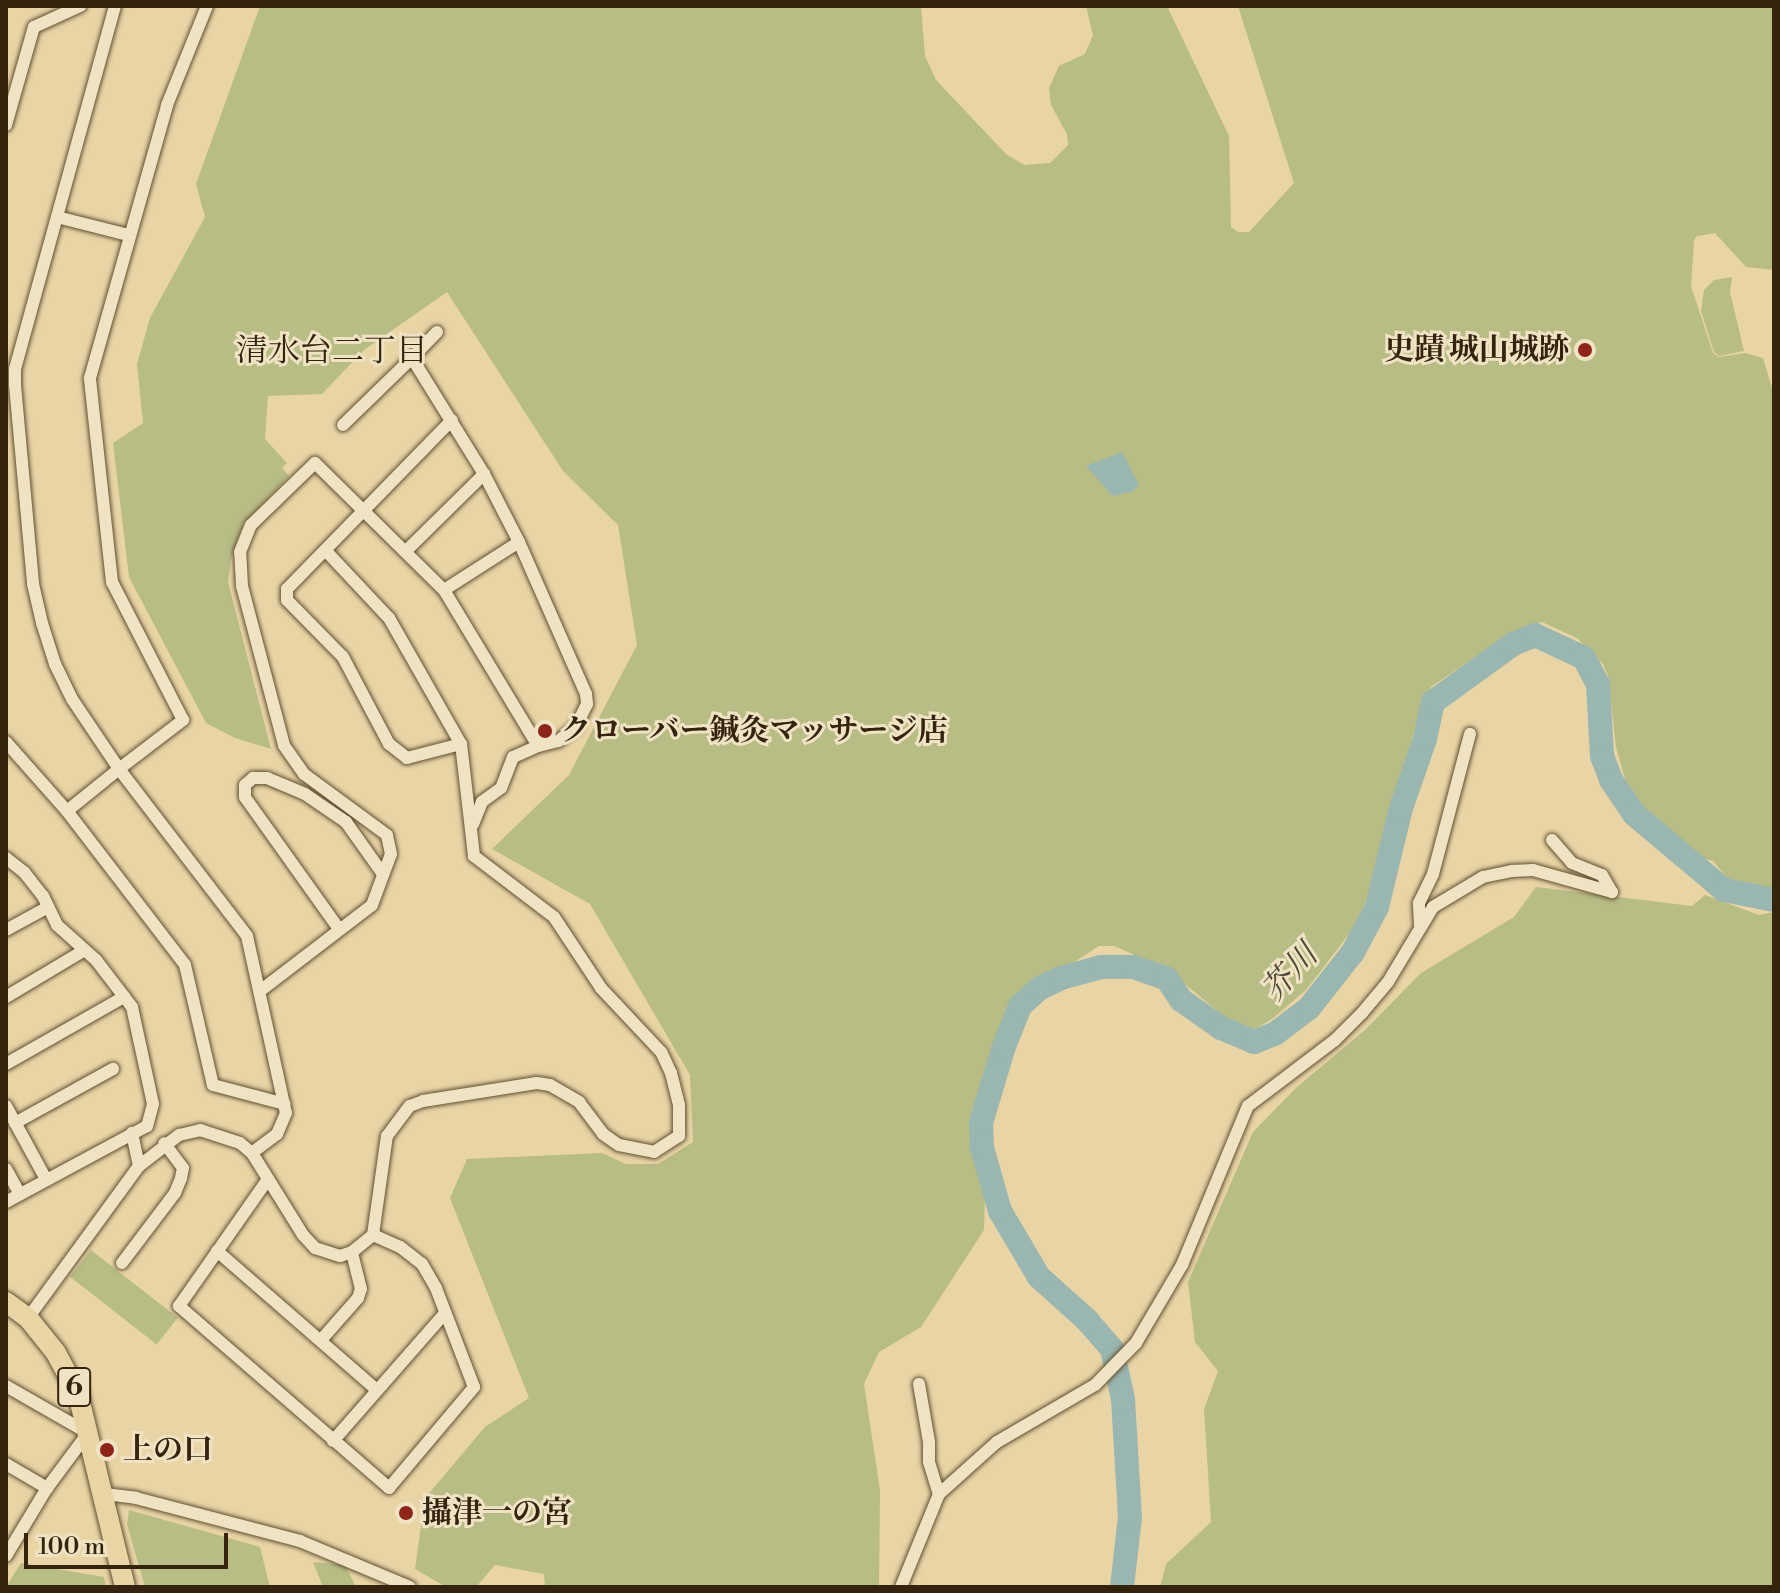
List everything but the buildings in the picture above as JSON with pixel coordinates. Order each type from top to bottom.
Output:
[{"type":"main road","name":"6","points":[[6,1302],[28,1318],[56,1353],[78,1394],[105,1494],[125,1587]]},
{"type":"street","points":[[6,125],[34,27],[80,6]]},
{"type":"street","points":[[115,6],[15,369],[33,584],[55,664],[85,721],[247,936],[286,1113],[277,1134],[252,1153]]},
{"type":"street","points":[[67,811],[183,720],[127,617],[112,582],[90,378],[167,105],[207,6]]},
{"type":"street","points":[[57,217],[128,235]]},
{"type":"street","points":[[343,425],[437,332]]},
{"type":"street","points":[[412,358],[484,474],[519,542],[586,694],[587,704],[576,727],[558,741],[513,757],[501,788],[482,802],[473,825]]},
{"type":"street","points":[[452,420],[287,589],[287,600],[343,657],[389,744],[407,758],[461,744]]},
{"type":"street","points":[[260,991],[372,905],[391,854],[387,835],[304,774],[284,745],[250,625],[240,552],[251,525],[315,463],[444,590],[538,746]]},
{"type":"street","points":[[406,551],[484,474]]},
{"type":"street","points":[[444,590],[519,542]]},
{"type":"street","points":[[28,1318],[139,1166],[164,1143],[200,1130],[240,1143],[252,1153],[315,1248],[340,1256],[352,1252],[373,1235],[387,1136],[410,1106],[423,1101],[472,1090],[537,1083],[550,1085],[579,1102],[603,1134],[619,1145],[654,1152],[679,1136],[679,1105],[671,1073],[661,1052],[601,988],[554,917],[474,856],[473,825],[461,744],[389,618],[326,551]]},
{"type":"street","points":[[1420,925],[1419,903],[1433,874],[1470,734]]},
{"type":"street","points":[[6,742],[67,811],[185,965],[213,1085],[285,1104]]},
{"type":"street","points":[[339,929],[245,797],[245,785],[253,778],[267,778],[305,794],[346,822],[383,874]]},
{"type":"street","points":[[901,1587],[939,1494],[997,1442],[1095,1385],[1129,1349],[1182,1265],[1248,1106],[1335,1040],[1362,1013],[1388,982],[1433,907],[1483,877],[1512,871],[1533,870],[1612,892],[1602,875],[1572,863],[1552,840]]},
{"type":"street","points":[[6,1202],[147,1126],[153,1104],[132,1007],[96,960],[57,925],[24,872],[8,862]]},
{"type":"street","points":[[6,930],[48,907]]},
{"type":"street","points":[[6,997],[83,951]]},
{"type":"street","points":[[6,1064],[124,997]]},
{"type":"street","points":[[15,1123],[113,1069]]},
{"type":"street","points":[[6,1106],[46,1179]]},
{"type":"street","points":[[132,1133],[139,1166]]},
{"type":"street","points":[[122,1263],[175,1193],[181,1178],[183,1168],[164,1143]]},
{"type":"street","points":[[6,1169],[20,1194]]},
{"type":"street","points":[[268,1179],[179,1306],[389,1488],[474,1387],[422,1264],[400,1247],[373,1235]]},
{"type":"street","points":[[217,1251],[376,1389]]},
{"type":"street","points":[[321,1340],[358,1298],[361,1289],[352,1252]]},
{"type":"street","points":[[333,1441],[445,1313]]},
{"type":"street","points":[[919,1384],[929,1442],[929,1462],[939,1494]]},
{"type":"street","points":[[6,1386],[88,1433],[47,1488],[7,1550]]},
{"type":"street","points":[[6,1464],[47,1488]]},
{"type":"street","points":[[105,1494],[136,1498],[300,1541],[410,1587]]},
{"type":"green space","points":[[260,6],[921,6],[925,56],[936,80],[1006,154],[1024,165],[1050,163],[1068,145],[1067,134],[1051,105],[1049,88],[1059,66],[1085,54],[1093,35],[1086,6],[1167,6],[1229,136],[1231,227],[1238,232],[1249,232],[1294,183],[1238,6],[1774,6],[1774,270],[1746,267],[1715,233],[1697,236],[1694,240],[1691,286],[1713,353],[1719,357],[1745,353],[1763,358],[1774,395],[1774,892],[1740,888],[1713,861],[1698,857],[1657,828],[1631,800],[1616,747],[1608,676],[1603,664],[1577,638],[1542,622],[1513,631],[1431,687],[1417,721],[1371,891],[1352,930],[1306,990],[1272,1019],[1255,1029],[1233,1024],[1167,969],[1114,946],[1099,946],[1016,1000],[994,1039],[971,1137],[985,1195],[984,1230],[921,1327],[879,1352],[864,1384],[880,1490],[879,1587],[545,1587],[544,1574],[495,1565],[476,1587],[446,1587],[415,1569],[425,1498],[485,1427],[529,1398],[450,1198],[467,1159],[602,1153],[626,1164],[658,1164],[693,1142],[690,1075],[590,904],[492,849],[569,775],[637,645],[618,525],[563,471],[447,292],[364,350],[322,394],[268,396],[265,439],[287,463],[282,468],[289,476],[243,524],[231,559],[228,582],[271,749],[235,738],[206,723],[129,577],[113,443],[143,423],[137,364],[150,318],[205,217],[196,184]]},
{"type":"green space","points":[[1732,277],[1730,292],[1744,351],[1719,356],[1714,352],[1701,311],[1704,290],[1714,280]]},
{"type":"green space","points":[[1536,887],[1692,906],[1705,895],[1759,915],[1774,912],[1774,1587],[1160,1587],[1166,1564],[1211,1522],[1204,1409],[1218,1371],[1195,1342],[1188,1282],[1253,1132],[1297,1087],[1365,1030],[1421,973],[1514,917]]},
{"type":"green space","points":[[91,1250],[178,1318],[157,1345],[70,1277]]},
{"type":"green space","points":[[129,1510],[260,1547],[270,1587],[145,1587],[127,1524]]},
{"type":"green space","points":[[313,1562],[345,1565],[356,1587],[323,1587]]},
{"type":"green space","points":[[21,1563],[104,1577],[106,1587],[6,1587]]},
{"type":"water","points":[[1122,452],[1139,485],[1133,491],[1113,496],[1086,466]]},
{"type":"waterway","name":"芥川","points":[[1122,1587],[1130,1517],[1123,1399],[1112,1349],[1088,1321],[1039,1277],[1000,1211],[982,1148],[981,1123],[1003,1049],[1020,1006],[1040,988],[1061,978],[1101,967],[1133,967],[1167,979],[1181,1000],[1221,1028],[1254,1042],[1276,1033],[1309,1008],[1353,952],[1377,907],[1401,808],[1425,739],[1433,702],[1513,644],[1535,635],[1584,658],[1598,684],[1602,756],[1611,780],[1634,814],[1724,890],[1774,900]]},
{"type":"place","name":"史蹟 城山城跡","points":[[1585,350]]},
{"type":"place","name":"クローバー鍼灸マッサージ店","points":[[545,731]]},
{"type":"place","name":"上の口","points":[[107,1450]]},
{"type":"place","name":"攝津一の宮","points":[[406,1513]]},
{"type":"district","name":"清水台二丁目","points":[[332,351]]}]
